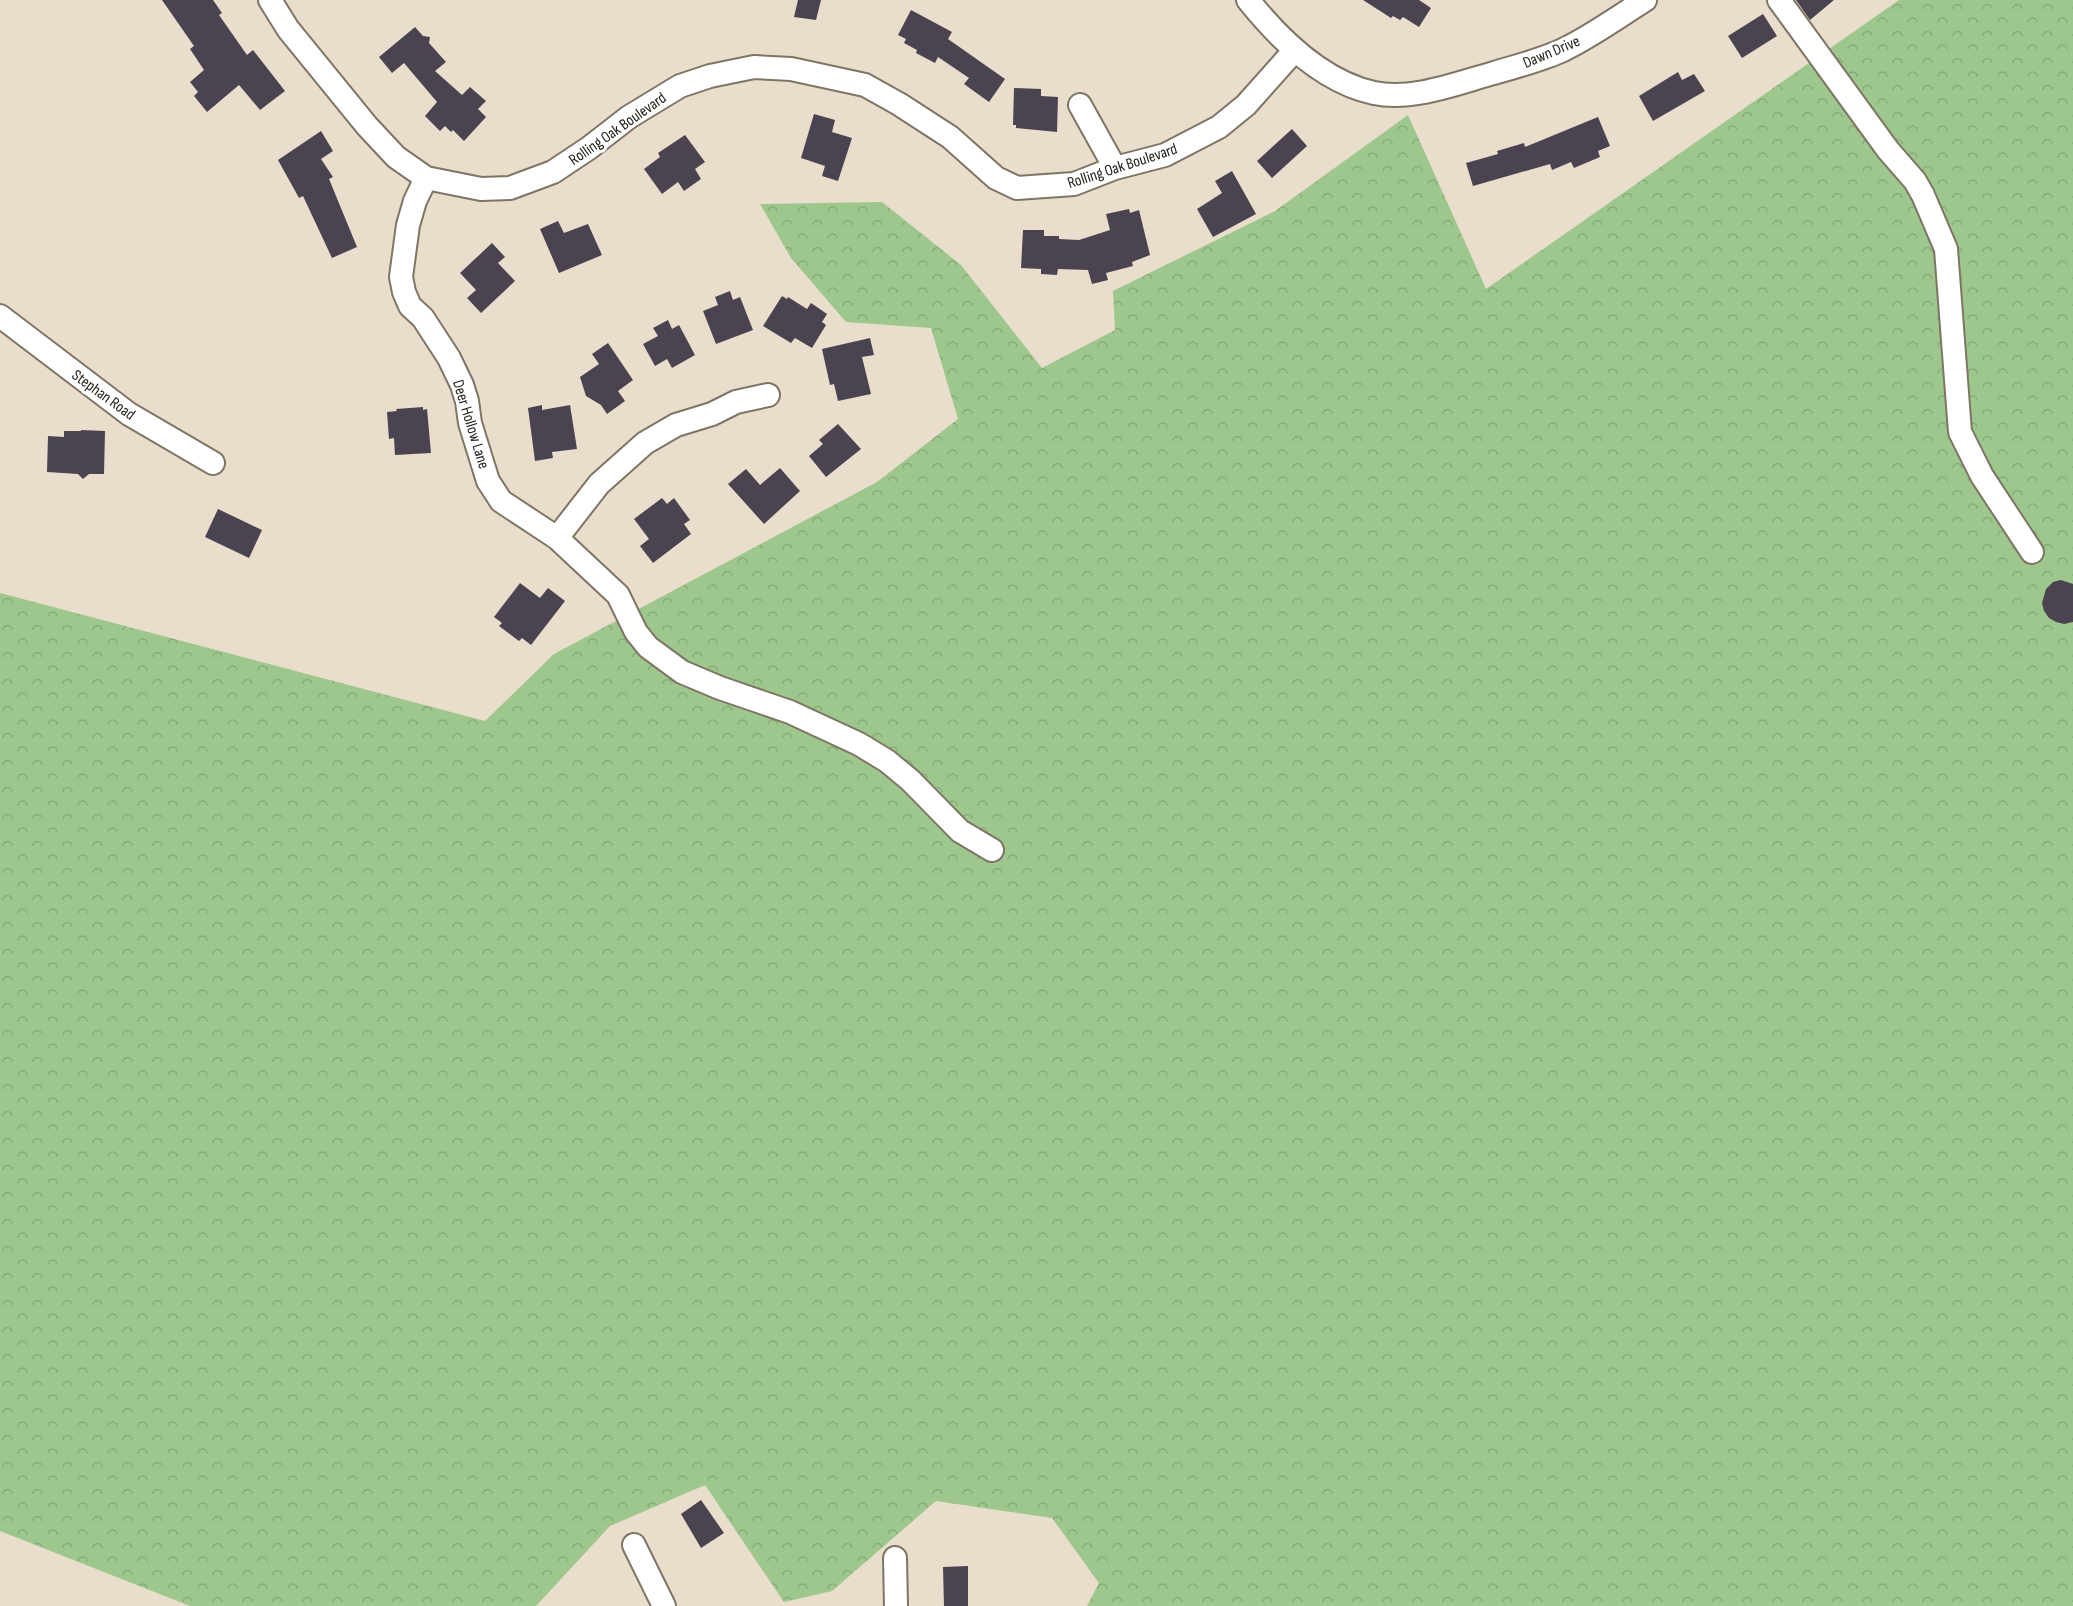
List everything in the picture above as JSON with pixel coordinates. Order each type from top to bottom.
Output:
[{"type":"street","name":"Rolling Oak Boulevard","points":[[270,0],[288,28],[367,126],[396,157],[426,178],[481,189],[510,188],[553,172],[629,117],[680,86],[710,76],[754,67],[791,69],[865,85],[950,137],[996,178],[1017,188],[1074,184],[1115,168],[1165,154],[1219,128],[1246,105],[1295,50]]},
{"type":"street","name":"Dawn Drive","points":[[1248,0],[1265,21],[1295,50],[1336,78],[1353,87],[1392,95],[1416,93],[1449,85],[1563,50],[1645,0]]},
{"type":"street","points":[[1779,0],[1888,150],[1915,181],[1923,195],[1946,249],[1960,432],[1982,476],[2032,552]]},
{"type":"street","points":[[1080,105],[1115,168]]},
{"type":"street","name":"Deer Hollow Lane","points":[[426,178],[415,201],[408,225],[400,277],[410,306],[423,318],[449,358],[462,384],[470,423],[488,481],[501,501],[557,538],[618,595],[636,632],[648,647],[682,672],[720,688],[790,711],[887,760],[960,831],[992,850]]},
{"type":"street","name":"Stephan Road","points":[[0,316],[129,414],[213,463]]},
{"type":"street","points":[[557,538],[599,484],[645,443],[676,425],[712,414],[736,402],[768,395]]},
{"type":"street","points":[[634,1545],[664,1606]]},
{"type":"street","points":[[895,1558],[897,1606]]},
{"type":"green space","points":[[1899,0],[2073,0],[2073,1606],[1087,1606],[1099,1583],[1052,1518],[936,1501],[832,1591],[784,1602],[705,1485],[610,1526],[536,1606],[190,1606],[0,1531],[0,593],[485,721],[554,654],[877,482],[958,419],[931,328],[846,322],[791,258],[760,204],[882,202],[961,265],[1042,368],[1115,330],[1113,291],[1275,211],[1408,115],[1486,289]]},
{"type":"building","points":[[162,0],[213,0],[222,13],[219,15],[247,55],[253,50],[285,91],[260,110],[239,85],[207,112],[194,96],[198,92],[190,82],[204,70],[190,49],[194,46]]},
{"type":"building","points":[[798,0],[821,0],[816,20],[794,17]]},
{"type":"building","points":[[1363,0],[1419,0],[1431,8],[1419,27],[1403,17],[1400,20],[1393,16],[1391,18]]},
{"type":"building","points":[[1796,0],[1834,0],[1810,20]]},
{"type":"building","points":[[911,10],[952,32],[948,39],[1005,79],[989,102],[964,84],[969,78],[938,57],[935,63],[916,53],[917,50],[904,43],[906,39],[898,35]]},
{"type":"building","points":[[1763,14],[1777,36],[1742,58],[1728,36]]},
{"type":"building","points":[[415,27],[423,36],[430,37],[429,43],[446,62],[435,71],[462,95],[470,87],[486,101],[478,109],[486,117],[464,141],[453,130],[451,132],[445,126],[440,131],[425,116],[437,102],[404,63],[392,73],[379,57]]},
{"type":"building","points":[[1678,72],[1682,80],[1694,74],[1705,91],[1653,121],[1639,96]]},
{"type":"building","points":[[1014,88],[1041,89],[1041,96],[1058,97],[1057,132],[1016,128],[1016,125],[1013,125]]},
{"type":"building","points":[[814,114],[835,120],[832,132],[852,138],[838,181],[822,176],[825,166],[801,158]]},
{"type":"building","points":[[1598,117],[1610,146],[1598,151],[1600,157],[1574,168],[1571,162],[1552,170],[1550,164],[1473,186],[1466,163],[1498,154],[1497,151],[1524,143],[1525,147]]},
{"type":"building","points":[[1292,129],[1307,146],[1272,178],[1257,161]]},
{"type":"building","points":[[321,131],[333,151],[321,159],[333,177],[329,179],[357,247],[332,258],[303,196],[299,198],[278,160]]},
{"type":"building","points":[[685,135],[705,162],[695,169],[701,179],[684,191],[678,182],[662,194],[644,169],[660,157],[658,153]]},
{"type":"building","points":[[1232,171],[1256,214],[1213,237],[1197,209],[1222,193],[1215,181]]},
{"type":"building","points":[[1129,209],[1130,213],[1139,210],[1150,255],[1132,262],[1133,266],[1106,273],[1108,280],[1092,284],[1088,270],[1058,269],[1057,275],[1041,274],[1041,269],[1021,268],[1023,230],[1044,230],[1044,236],[1079,240],[1110,230],[1106,214]]},
{"type":"building","points":[[558,221],[564,233],[588,224],[602,255],[559,273],[540,229]]},
{"type":"building","points":[[492,243],[505,257],[498,263],[515,281],[481,313],[467,298],[476,290],[460,273]]},
{"type":"building","points":[[730,291],[733,300],[740,297],[753,330],[716,344],[703,311],[718,305],[715,297]]},
{"type":"building","points":[[782,296],[787,299],[788,297],[807,309],[811,303],[827,314],[822,322],[826,325],[812,348],[795,338],[791,343],[763,326]]},
{"type":"building","points":[[668,320],[672,329],[679,325],[695,355],[672,368],[667,359],[655,366],[643,344],[658,336],[653,328]]},
{"type":"building","points":[[870,338],[874,355],[862,357],[871,394],[838,401],[834,384],[830,385],[822,349]]},
{"type":"building","points":[[608,343],[633,380],[618,391],[625,401],[607,414],[601,405],[586,396],[580,377],[599,364],[592,354]]},
{"type":"building","points":[[542,405],[542,410],[570,405],[577,449],[552,452],[553,458],[535,461],[528,408]]},
{"type":"building","points":[[423,407],[423,410],[427,409],[431,453],[395,455],[394,438],[389,439],[387,412]]},
{"type":"building","points":[[838,424],[861,449],[826,477],[809,456],[823,444],[819,440]]},
{"type":"building","points":[[64,431],[105,431],[104,474],[89,474],[83,479],[78,474],[47,472],[48,436],[64,437]]},
{"type":"building","points":[[780,468],[800,491],[764,524],[728,484],[746,469],[760,485]]},
{"type":"building","points":[[662,498],[667,504],[674,498],[690,520],[684,524],[691,534],[653,563],[640,546],[649,539],[634,519]]},
{"type":"building","points":[[218,509],[262,530],[249,558],[205,537]]},
{"type":"building","points":[[2061,580],[2073,584],[2073,622],[2064,624],[2049,618],[2042,603],[2046,589],[2053,582]]},
{"type":"building","points":[[520,583],[540,598],[548,588],[565,601],[531,645],[522,638],[519,641],[499,626],[502,623],[494,617]]},
{"type":"building","points":[[701,1500],[724,1533],[701,1548],[681,1514]]},
{"type":"building","points":[[968,1566],[968,1606],[944,1606],[943,1567]]}]
